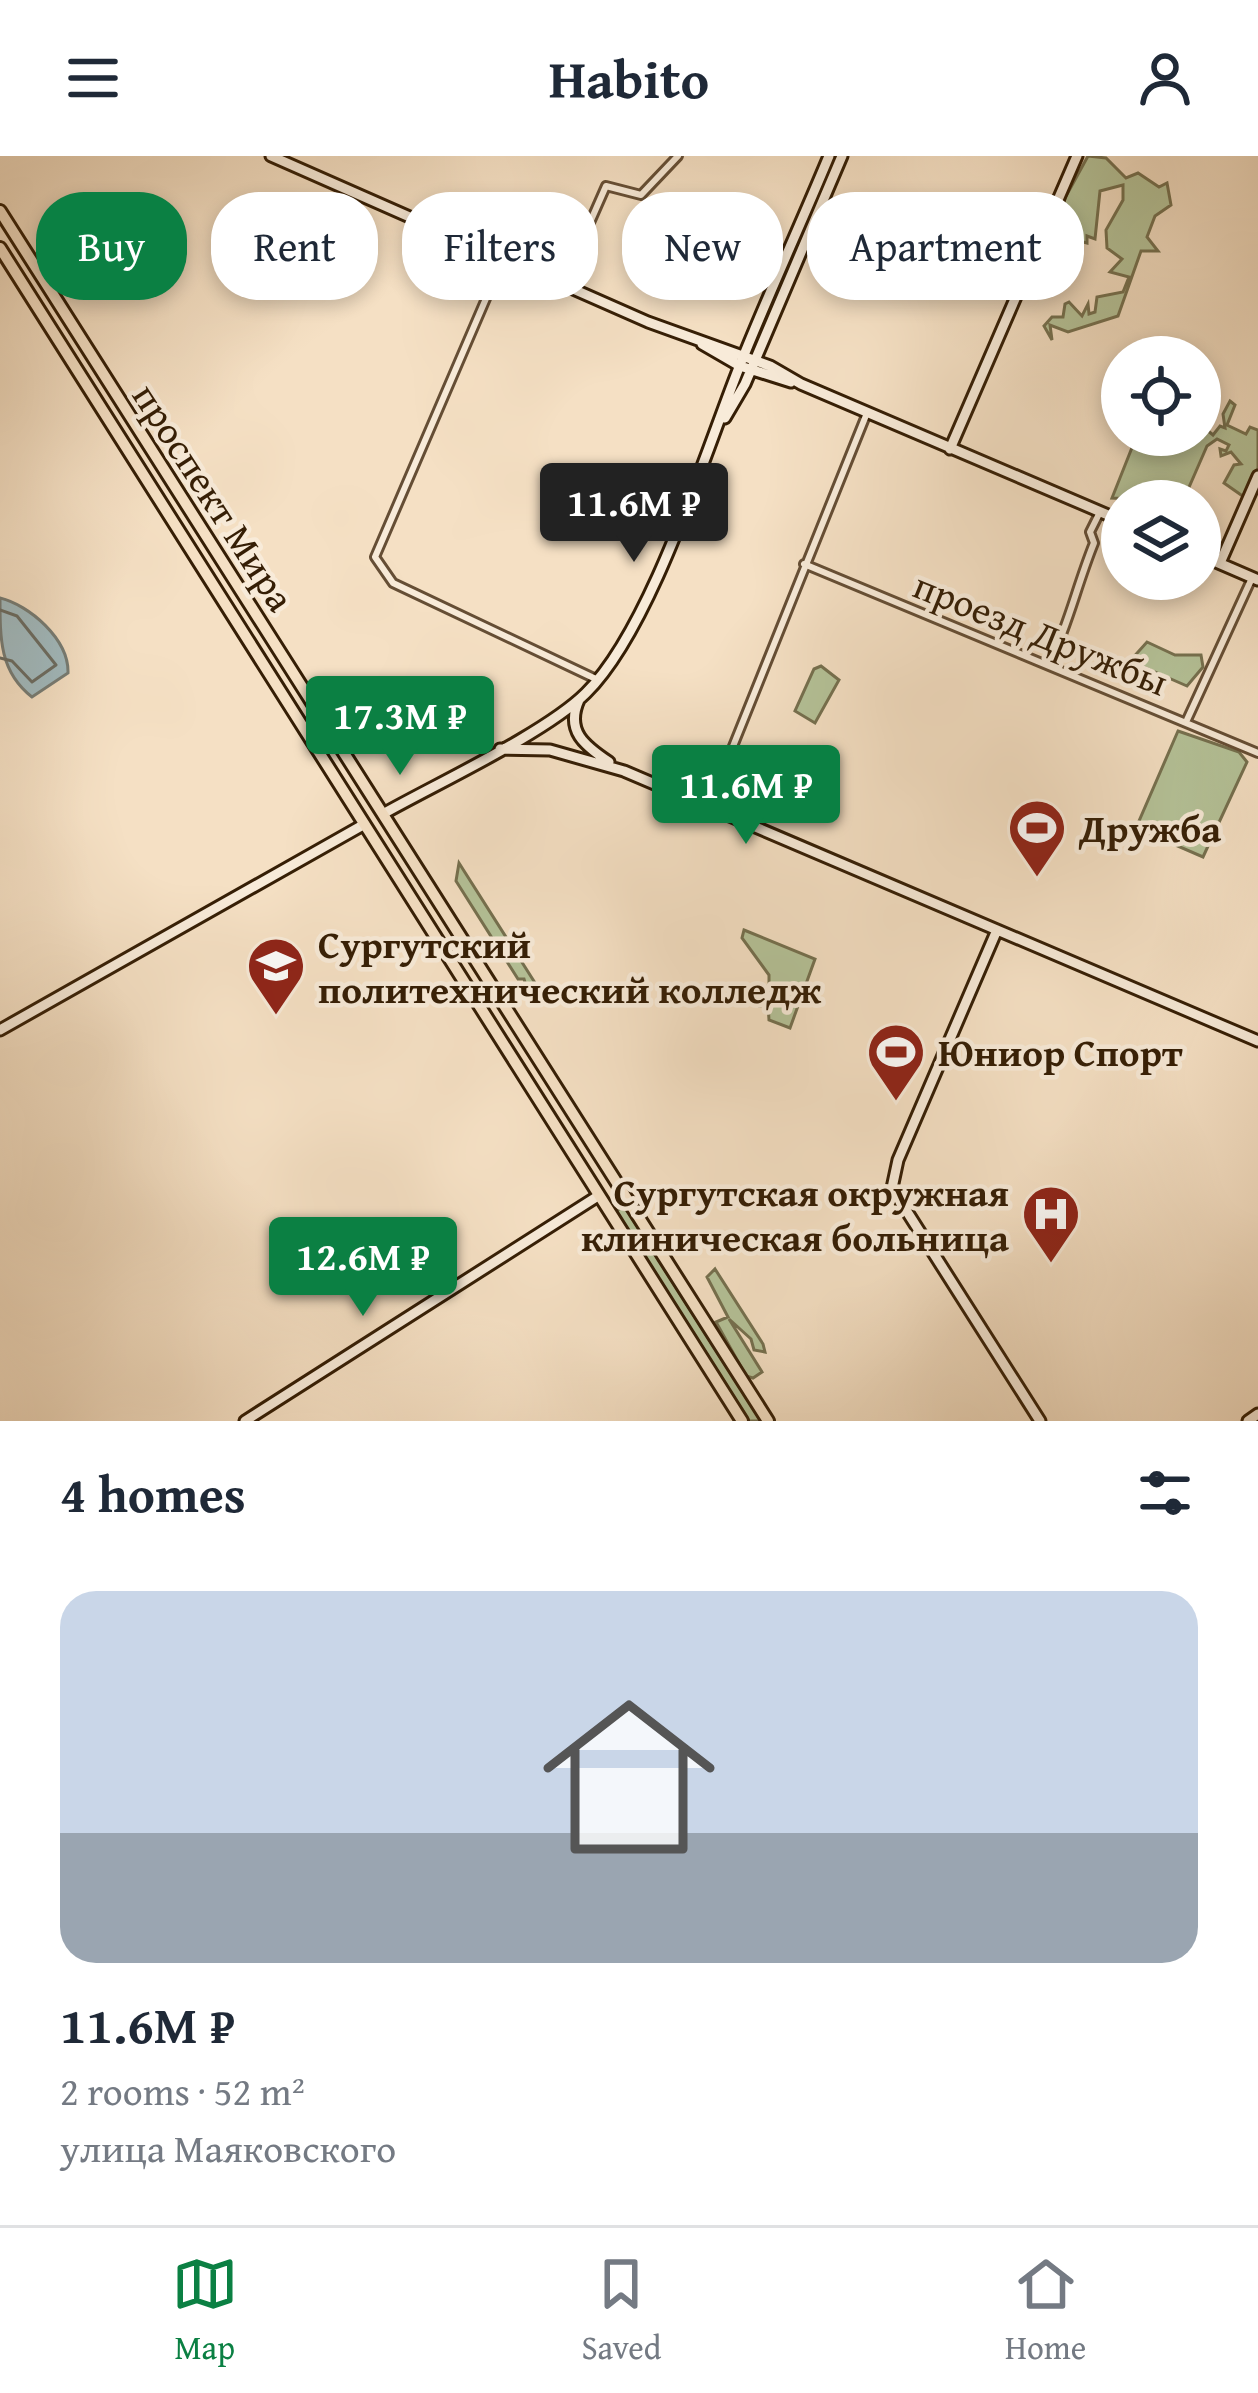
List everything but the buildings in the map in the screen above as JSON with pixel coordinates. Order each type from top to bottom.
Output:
[{"type":"main road","points":[[271,156],[402,213]]},
{"type":"main road","points":[[748,363],[829,156]]},
{"type":"main road","points":[[0,1030],[580,699],[598,680],[632,626],[842,156]]},
{"type":"main road","points":[[950,449],[1077,156]]},
{"type":"main road","name":"проспект Мира","points":[[0,211],[768,1421]]},
{"type":"main road","name":"проспект Мира","points":[[0,248],[742,1421]]},
{"type":"main road","points":[[598,299],[1100,512]]},
{"type":"main road","points":[[113,429],[129,419]]},
{"type":"main road","points":[[1221,561],[1258,476]]},
{"type":"main road","points":[[1221,563],[1255,579]]},
{"type":"main road","points":[[580,699],[573,718],[578,737],[624,771]]},
{"type":"main road","points":[[540,724],[537,736],[550,750]]},
{"type":"main road","points":[[494,750],[550,750],[624,771],[1258,1042]]},
{"type":"main road","points":[[997,930],[898,1160],[892,1188],[1040,1421]]},
{"type":"main road","points":[[245,1421],[616,1183]]},
{"type":"main road","points":[[1248,1421],[1258,1414]]},
{"type":"street","points":[[598,204],[606,186],[644,194],[678,156]]},
{"type":"street","points":[[485,300],[375,556],[393,583],[598,680]]},
{"type":"street","points":[[709,806],[867,413]]},
{"type":"street","points":[[1050,664],[1070,620],[1068,606],[1100,512]]},
{"type":"street","name":"проезд Дружбы","points":[[804,564],[1258,753]]},
{"type":"street","points":[[1186,722],[1255,579]]},
{"type":"green space","points":[[1088,156],[1106,158],[1126,178],[1138,173],[1159,187],[1167,183],[1171,205],[1155,216],[1147,237],[1158,251],[1141,251],[1118,316],[1068,332],[1050,325],[1052,340],[1044,326],[1052,317],[1063,317],[1065,304],[1069,302],[1082,316],[1088,304],[1089,314],[1095,312],[1097,297],[1123,292],[1129,277],[1110,272],[1122,259],[1107,248],[1106,230],[1123,200],[1123,185],[1100,191],[1095,239],[1087,236],[1087,243],[1084,192],[1068,192]]},
{"type":"green space","points":[[1230,401],[1235,405],[1227,425],[1246,434],[1250,427],[1258,430],[1258,468],[1244,497],[1224,483],[1234,465],[1241,464],[1231,452],[1221,456],[1221,449],[1226,451],[1229,445],[1221,441],[1223,414]]},
{"type":"green space","points":[[1129,456],[1203,456],[1192,480],[1119,480]]},
{"type":"green space","points":[[1147,642],[1175,655],[1201,655],[1203,667],[1187,686],[1130,661]]},
{"type":"green space","points":[[821,666],[839,680],[815,723],[795,711],[814,669]]},
{"type":"green space","points":[[1178,731],[1239,752],[1247,762],[1203,857],[1136,828]]},
{"type":"green space","points":[[459,863],[537,986],[535,993],[529,996],[524,979],[518,979],[456,881]]},
{"type":"green space","points":[[744,930],[815,959],[790,1028],[769,1020],[768,1005],[759,1006],[753,996],[769,985],[769,975],[742,938]]},
{"type":"green space","points":[[624,1206],[761,1421],[749,1421],[616,1211]]},
{"type":"green space","points":[[715,1269],[763,1344],[765,1352],[754,1350],[751,1339],[729,1319],[762,1372],[753,1378],[746,1376],[716,1322],[728,1317],[707,1277]]},
{"type":"water","points":[[0,598],[45,625],[67,660],[68,673],[32,697],[8,666]]},
{"type":"place","name":"Дружба","points":[[1037,879]]},
{"type":"place","name":"Сургутский политехнический колледж","points":[[276,1017]]},
{"type":"place","name":"Юниор Спорт","points":[[896,1103]]},
{"type":"place","name":"Сургутская окружная клиническая больница","points":[[1051,1265]]}]
